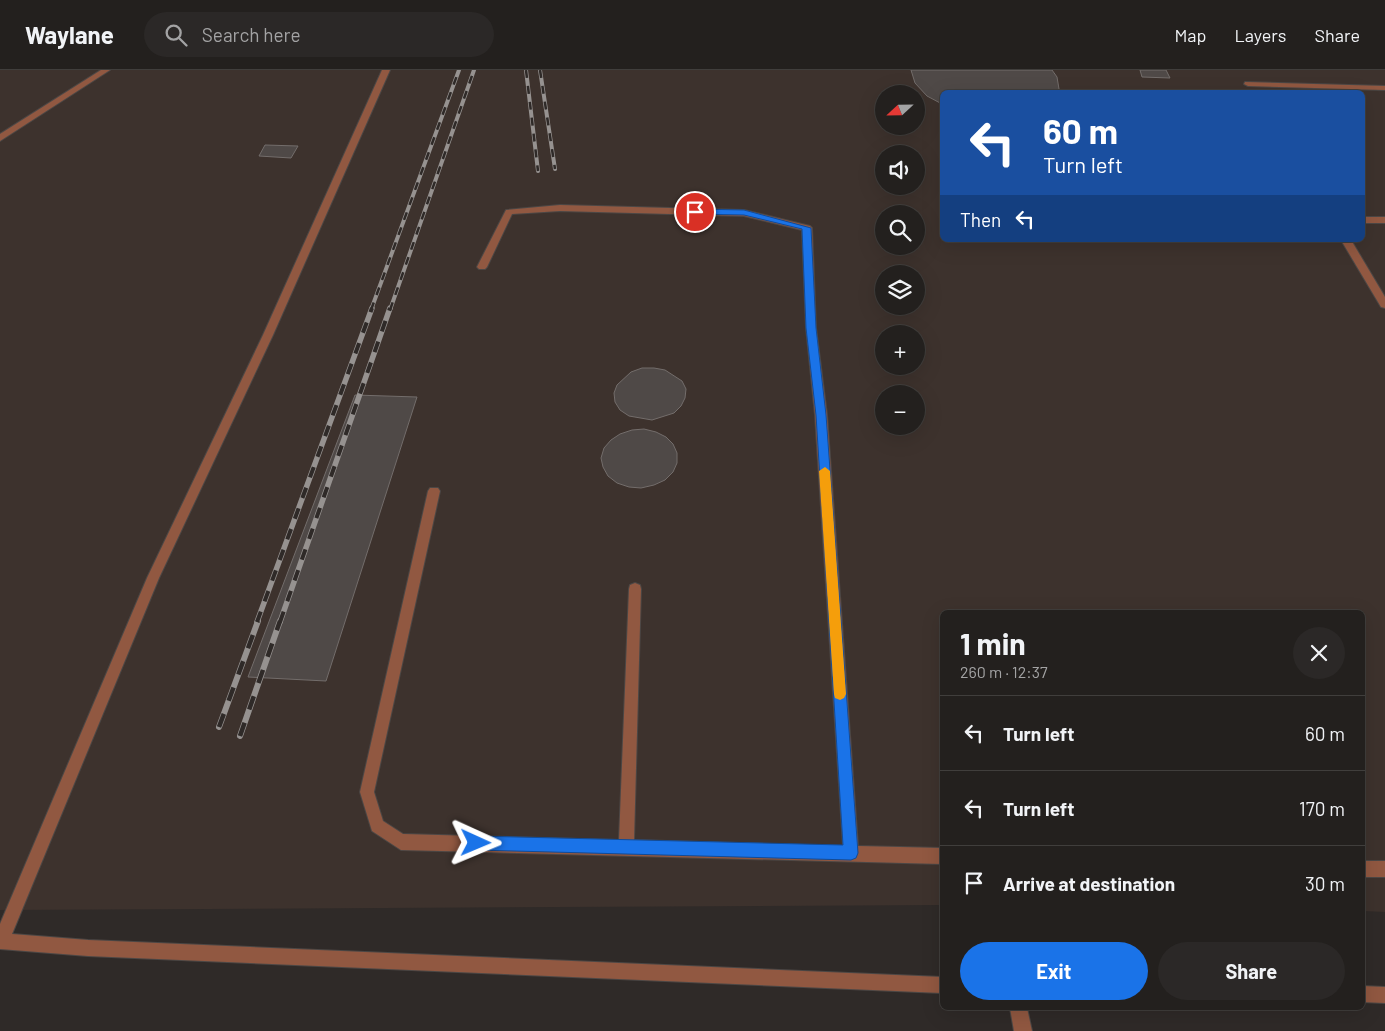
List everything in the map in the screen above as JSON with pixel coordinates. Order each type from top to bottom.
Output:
[{"type":"street","points":[[0,138],[106,70]]},
{"type":"street","points":[[386,70],[268,335],[153,578],[0,942],[88,948],[940,985]]},
{"type":"street","points":[[1248,84],[1385,88]]},
{"type":"street","points":[[482,266],[509,212],[560,208],[744,213],[807,228],[811,328],[821,415],[851,853]]},
{"type":"street","points":[[1365,220],[1385,220]]},
{"type":"street","points":[[1347,242],[1385,305]]},
{"type":"street","points":[[434,491],[367,792],[377,826],[401,842],[626,846],[940,856]]},
{"type":"street","points":[[626,846],[635,589]]},
{"type":"street","points":[[1365,869],[1385,870]]},
{"type":"street","points":[[1365,994],[1385,995]]},
{"type":"street","points":[[1019,1010],[1023,1031]]},
{"type":"shaded area","points":[[0,70],[1385,70],[1385,912],[1365,911],[1365,610],[940,610],[940,905],[0,910]]},
{"type":"building","points":[[911,70],[1052,70],[1057,77],[1059,89],[940,90],[940,103],[925,94],[925,85],[917,85]]},
{"type":"building","points":[[1140,70],[1166,70],[1170,78],[1142,77]]},
{"type":"building","points":[[265,145],[298,146],[291,158],[259,156]]},
{"type":"building","points":[[642,368],[665,370],[682,381],[686,389],[685,398],[681,406],[674,413],[652,420],[629,416],[620,410],[615,402],[614,393],[617,385],[631,372]]},
{"type":"building","points":[[355,395],[417,397],[326,681],[248,677]]},
{"type":"building","points":[[644,429],[666,437],[673,444],[677,453],[677,463],[673,472],[665,480],[641,488],[617,483],[608,476],[603,467],[601,458],[604,448],[620,434]]},
{"type":"railway","points":[[371,310],[459,70]]},
{"type":"railway","points":[[390,310],[474,70]]},
{"type":"railway","points":[[526,70],[538,171]]},
{"type":"railway","points":[[540,70],[555,169]]},
{"type":"railway","points":[[257,622],[372,308]]},
{"type":"railway","points":[[280,622],[390,308]]},
{"type":"railway","points":[[219,727],[258,621]]},
{"type":"railway","points":[[240,736],[280,621]]},
{"type":"slow traffic","points":[[825,471],[840,694]]},
{"type":"route","points":[[476,843],[851,853],[821,415],[811,328],[807,228],[744,213],[695,212]]}]
